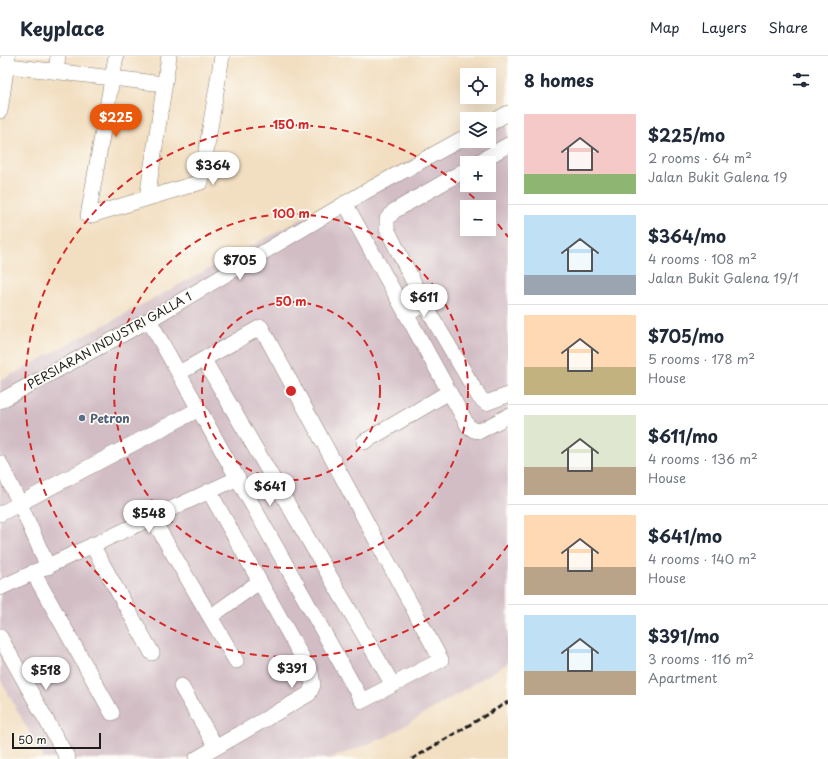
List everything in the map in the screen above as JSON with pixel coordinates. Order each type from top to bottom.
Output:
[{"type":"street","points":[[56,71],[58,56]]},
{"type":"street","points":[[116,56],[88,216],[201,182],[222,56]]},
{"type":"street","points":[[147,198],[168,56]]},
{"type":"street","points":[[0,111],[5,62],[56,71],[164,84]]},
{"type":"street","points":[[496,120],[508,113]]},
{"type":"street","name":"PERSIARAN INDUSTRI GALLA 1","points":[[0,401],[149,320],[345,203],[460,140]]},
{"type":"street","points":[[489,156],[508,145]]},
{"type":"street","points":[[460,173],[394,211],[387,219],[387,229],[426,305],[479,397],[486,403],[508,395]]},
{"type":"street","points":[[345,203],[468,426],[474,430],[480,431],[508,416]]},
{"type":"street","points":[[406,314],[426,305]]},
{"type":"street","points":[[149,320],[179,374],[238,478],[362,701],[441,660],[261,327],[179,374]]},
{"type":"street","points":[[204,360],[393,685]]},
{"type":"street","points":[[364,442],[449,392]]},
{"type":"street","points":[[0,514],[199,409]]},
{"type":"street","points":[[0,463],[48,566]]},
{"type":"street","points":[[0,588],[238,478]]},
{"type":"street","points":[[196,759],[309,694],[313,685],[311,673],[209,491]]},
{"type":"street","points":[[152,518],[236,661]]},
{"type":"street","points":[[92,545],[152,653]]},
{"type":"street","points":[[33,572],[112,713]]},
{"type":"street","points":[[210,617],[259,582]]},
{"type":"street","points":[[0,637],[68,759]]},
{"type":"street","points":[[181,686],[216,747]]},
{"type":"shaded area","points":[[508,108],[508,663],[386,737],[329,759],[44,759],[0,679],[0,381],[460,134],[460,148],[496,148],[496,115]]},
{"type":"railway","points":[[412,759],[508,702]]},
{"type":"place","name":"Petron","points":[[82,418]]}]
